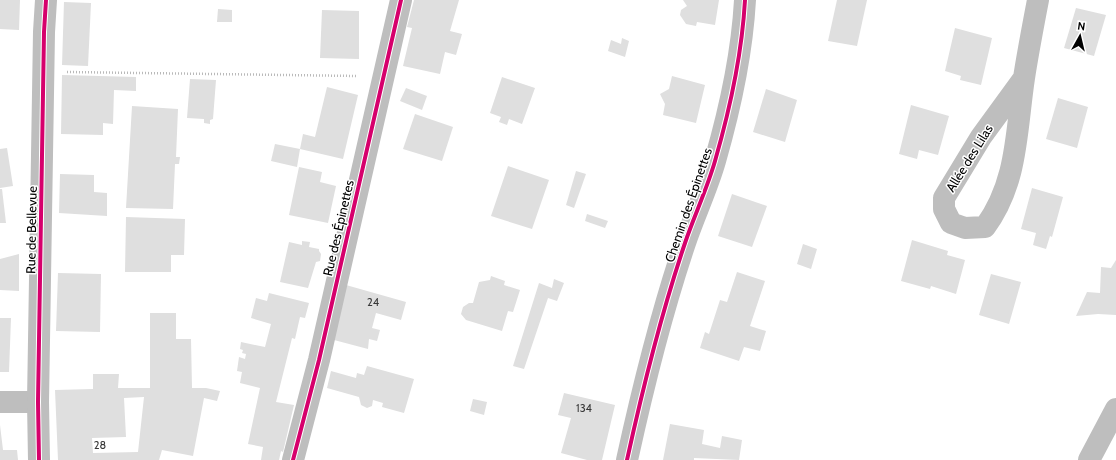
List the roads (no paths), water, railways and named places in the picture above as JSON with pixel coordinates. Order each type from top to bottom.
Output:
[{"type":"street","name":"Rue de Bellevue","points":[[39,460],[38,402],[43,72],[46,0]]},
{"type":"street","name":"Rue des Épinettes","points":[[293,460],[319,360],[401,0]]},
{"type":"street","name":"Chemin des Épinettes","points":[[627,460],[662,317],[685,243],[715,162],[736,75],[745,0]]},
{"type":"street","name":"Allée des Lilas","points":[[1024,78],[981,137],[944,198],[944,209],[951,223],[965,228],[985,227],[997,210],[1016,151],[1024,78],[1038,0]]},
{"type":"street","points":[[0,402],[38,402]]},
{"type":"street","points":[[1089,460],[1116,409]]}]
